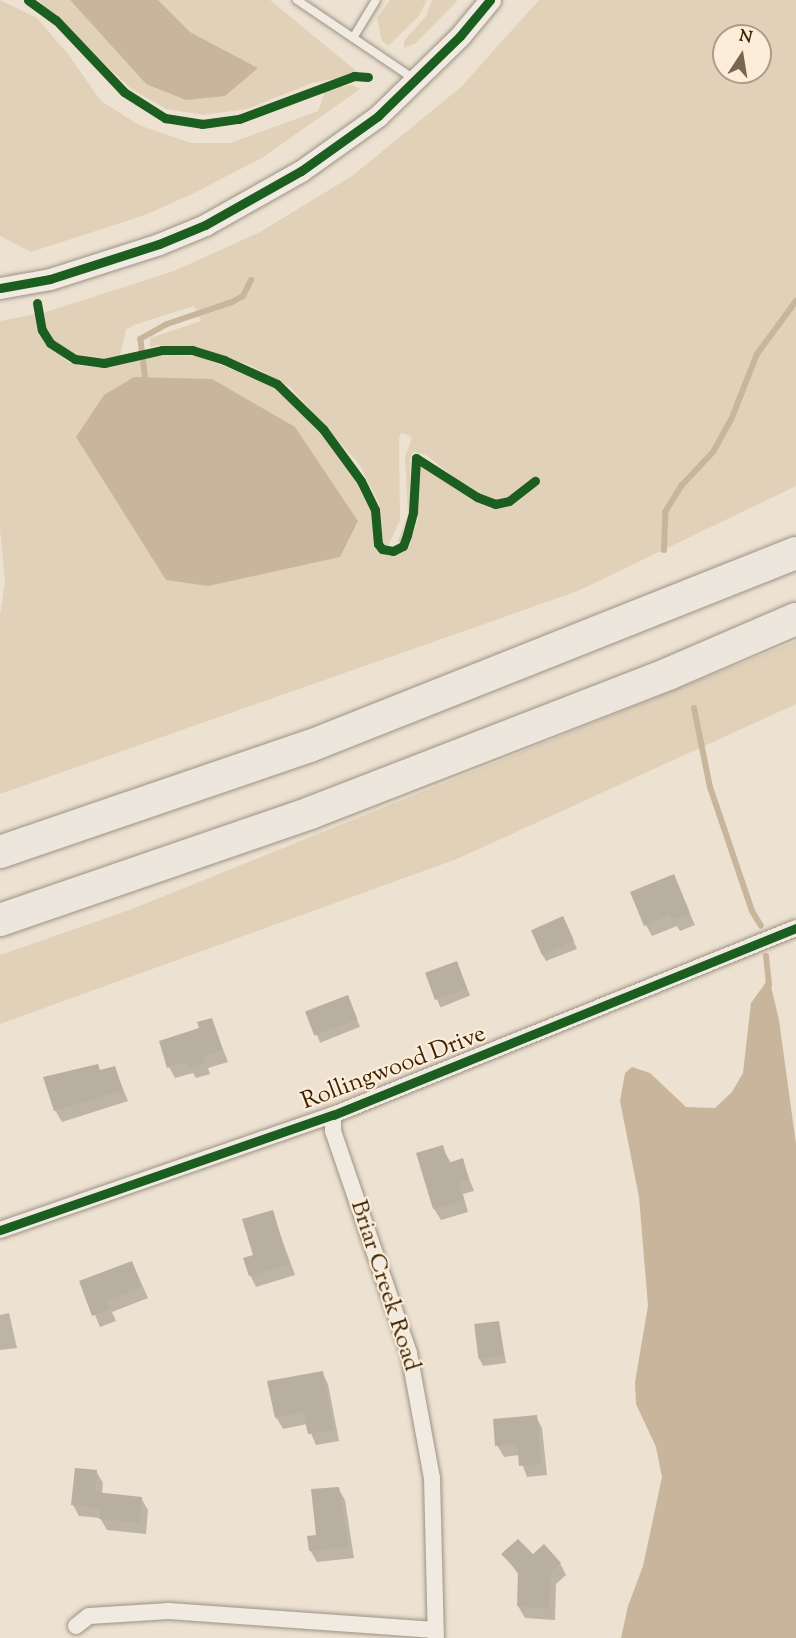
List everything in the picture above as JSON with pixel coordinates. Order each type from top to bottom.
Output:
[{"type":"highway","points":[[0,852],[310,746],[796,553]]},
{"type":"highway","points":[[0,920],[310,813],[668,674],[796,619]]},
{"type":"street","points":[[0,288],[112,262],[205,225],[340,145],[416,80],[490,0]]},
{"type":"street","name":"Rollingwood Drive","points":[[0,1230],[333,1115],[796,928]]},
{"type":"street","name":"Briar Creek Road","points":[[333,1115],[333,1131],[409,1353],[432,1478],[436,1634]]},
{"type":"street","points":[[76,1626],[89,1616],[169,1611],[436,1634]]},
{"type":"lane","points":[[297,0],[416,80]]},
{"type":"lane","points":[[353,38],[376,0]]},
{"type":"shaded area","points":[[0,0],[37,18],[68,54],[101,101],[139,125],[191,143],[230,143],[318,111],[326,89],[352,85],[360,89],[262,158],[194,193],[145,215],[31,252],[0,236]]},
{"type":"shaded area","points":[[38,0],[70,0],[146,84],[258,68],[190,32],[158,0],[270,0],[360,74],[312,83],[247,109],[204,115],[166,109],[130,88]]},
{"type":"shaded area","points":[[70,0],[158,0],[190,32],[258,68],[225,96],[186,100],[146,84]]},
{"type":"shaded area","points":[[390,0],[427,0],[418,17],[388,46],[382,41],[377,18]]},
{"type":"shaded area","points":[[432,0],[458,0],[416,43],[404,48],[404,41],[426,16]]},
{"type":"shaded area","points":[[539,0],[796,0],[796,486],[578,591],[0,794],[0,615],[5,581],[0,529],[0,321],[36,314],[43,337],[53,350],[68,362],[83,366],[103,368],[164,355],[198,356],[276,387],[319,429],[358,480],[372,510],[374,547],[381,553],[400,552],[408,547],[418,519],[417,463],[426,465],[466,494],[470,490],[426,455],[413,452],[410,460],[411,516],[402,541],[397,543],[408,515],[405,456],[412,438],[401,433],[399,439],[400,520],[388,546],[383,544],[379,503],[359,464],[290,387],[252,366],[211,352],[160,345],[150,347],[150,338],[201,321],[194,306],[134,325],[126,330],[120,356],[101,360],[83,359],[58,346],[47,331],[43,313],[174,271],[260,232],[352,176],[461,87]]},
{"type":"shaded area","points":[[134,377],[212,379],[295,427],[358,521],[340,557],[208,586],[166,580],[76,437],[104,395]]},
{"type":"shaded area","points":[[796,641],[796,704],[457,859],[0,1024],[0,955],[132,909]]},
{"type":"shaded area","points":[[769,978],[779,1020],[796,1144],[796,1638],[621,1638],[628,1606],[643,1566],[662,1477],[656,1447],[636,1404],[635,1382],[648,1306],[639,1197],[620,1101],[625,1073],[632,1067],[650,1073],[686,1107],[715,1108],[732,1092],[743,1073],[751,1003]]},
{"type":"building","points":[[674,874],[690,913],[672,920],[670,915],[644,926],[630,892]]},
{"type":"building","points":[[563,916],[574,941],[542,955],[531,930]]},
{"type":"building","points":[[457,961],[467,988],[435,1000],[425,973]]},
{"type":"building","points":[[348,995],[357,1019],[314,1036],[305,1011]]},
{"type":"building","points":[[212,1018],[223,1050],[203,1056],[205,1062],[188,1068],[186,1062],[167,1068],[159,1041],[199,1028],[197,1022]]},
{"type":"building","points":[[98,1064],[100,1070],[115,1066],[123,1090],[54,1111],[43,1077]]},
{"type":"building","points":[[443,1145],[448,1163],[463,1158],[469,1180],[458,1183],[463,1200],[433,1209],[416,1153]]},
{"type":"building","points":[[273,1210],[289,1264],[249,1276],[243,1258],[253,1255],[242,1219]]},
{"type":"building","points":[[132,1261],[142,1287],[107,1300],[110,1309],[92,1316],[79,1281]]},
{"type":"building","points":[[499,1321],[503,1356],[478,1359],[474,1324]]},
{"type":"building","points":[[323,1371],[334,1430],[308,1434],[303,1412],[275,1418],[267,1381]]},
{"type":"building","points":[[537,1415],[541,1464],[519,1466],[517,1444],[495,1446],[493,1419]]},
{"type":"building","points":[[75,1468],[97,1470],[95,1492],[142,1497],[140,1523],[99,1519],[100,1508],[71,1505]]},
{"type":"building","points":[[339,1487],[349,1547],[309,1551],[307,1536],[316,1535],[311,1489]]},
{"type":"building","points":[[518,1539],[533,1554],[544,1544],[561,1563],[551,1572],[549,1609],[517,1606],[518,1571],[501,1554]]},
{"type":"waterway","points":[[145,377],[140,339],[167,324],[232,302],[243,296],[251,280]]},
{"type":"waterway","points":[[664,550],[665,512],[681,486],[713,452],[731,420],[757,354],[796,301]]},
{"type":"waterway","points":[[694,708],[710,787],[752,911],[761,926]]},
{"type":"waterway","points":[[766,956],[769,985]]},
{"type":"cycle path","points":[[28,0],[56,20],[124,92],[165,118],[202,124],[239,119],[354,76],[368,77]]},
{"type":"cycle path","points":[[0,288],[50,279],[159,244],[205,225],[301,171],[378,116],[460,36],[490,0]]},
{"type":"cycle path","points":[[37,303],[42,330],[50,343],[75,359],[104,363],[162,350],[192,350],[224,360],[277,384],[323,429],[361,481],[375,510],[378,544],[382,549],[393,551],[403,546],[413,512],[416,458],[477,497],[495,504],[509,501],[535,481]]},
{"type":"cycle path","points":[[0,1230],[333,1115],[796,928]]}]
